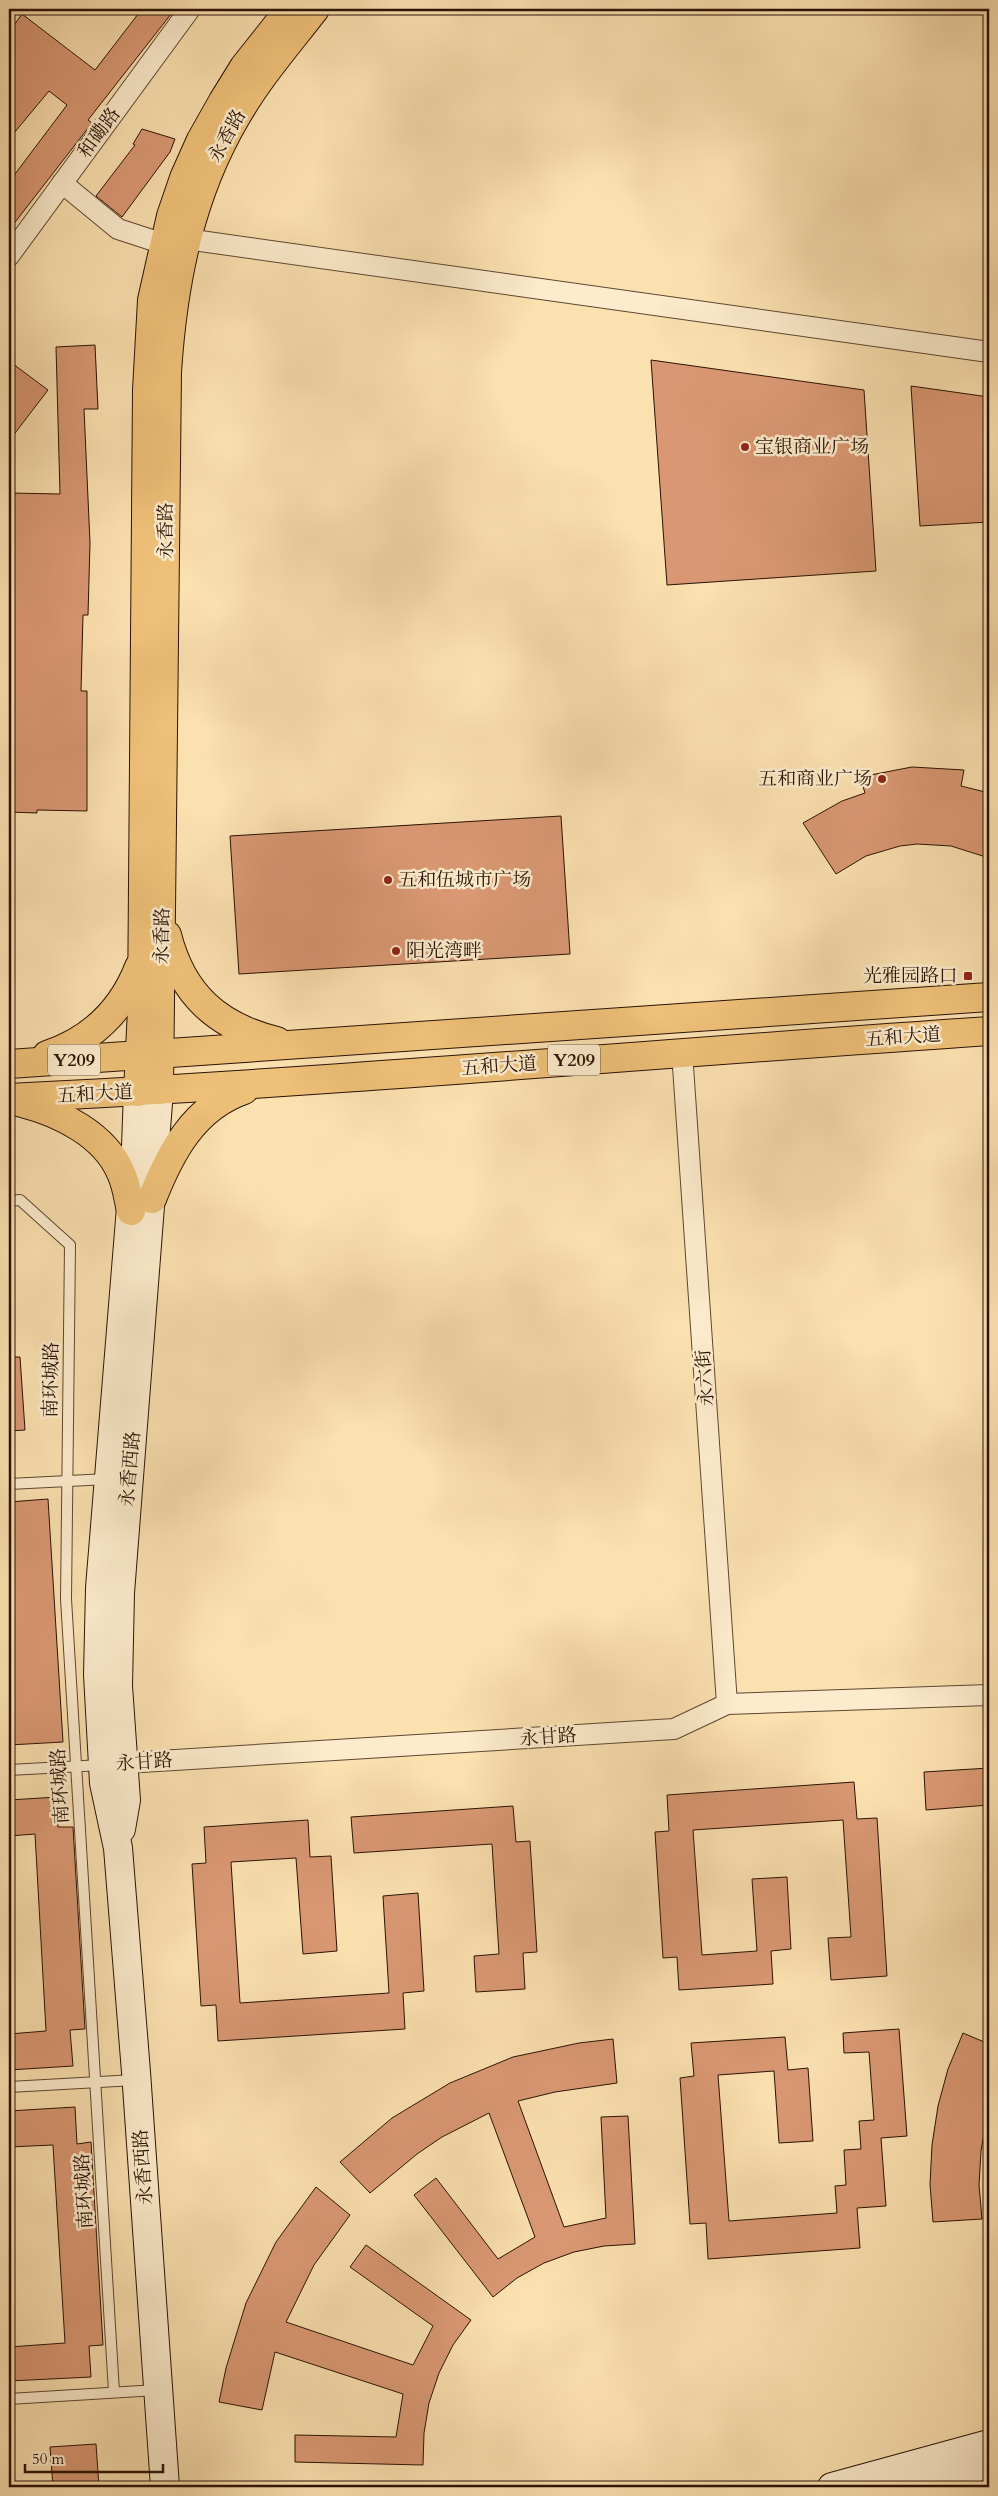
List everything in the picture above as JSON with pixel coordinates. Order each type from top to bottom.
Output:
[{"type":"main road","name":"永香路","points":[[149,1091],[150,1055],[162,916],[167,372],[175,241],[184,178],[201,140],[244,68],[295,14]]},
{"type":"main road","name":"永香路","points":[[150,1055],[142,948],[147,390],[152,300],[175,241]]},
{"type":"main road","points":[[162,916],[177,963],[198,1000],[213,1014],[231,1026],[250,1033],[300,1045],[305,1081]]},
{"type":"main road","points":[[13,1064],[74,1044],[109,1019],[132,986],[139,967],[142,948]]},
{"type":"main road","name":"五和大道","points":[[13,1064],[989,997]]},
{"type":"main road","name":"五和大道","points":[[9,1099],[267,1084],[682,1052],[989,1031]]},
{"type":"main road","points":[[9,1099],[58,1115],[99,1142],[111,1156],[121,1172],[126,1186],[141,1205],[174,1151],[198,1118],[226,1096],[267,1084]]},
{"type":"main road","name":"永香西路","points":[[149,1091],[120,1593],[118,1686],[113,1764],[104,1784],[118,1848],[164,2487]]},
{"type":"main road","name":"永香西路","points":[[113,1764],[98,1674],[98,1632],[109,1479],[141,1205]]},
{"type":"main road","points":[[832,2487],[989,2444]]},
{"type":"main road","points":[[910,2487],[989,2464]]},
{"type":"main road","points":[[949,2476],[989,2479]]},
{"type":"street","name":"和磡路","points":[[9,256],[190,9]]},
{"type":"street","points":[[62,183],[118,229],[175,241],[989,352]]},
{"type":"street","name":"永六街","points":[[682,1052],[727,1704]]},
{"type":"street","name":"永甘路","points":[[113,1764],[674,1729],[727,1704],[989,1695]]},
{"type":"lane","name":"南环城路","points":[[9,1201],[20,1200],[70,1244],[66,1599],[114,2392]]},
{"type":"lane","points":[[9,1484],[109,1479]]},
{"type":"lane","points":[[9,1770],[113,1764]]},
{"type":"lane","points":[[9,2087],[136,2080]]},
{"type":"lane","points":[[9,2399],[158,2390]]},
{"type":"building","points":[[142,9],[175,9],[88,120],[92,123],[9,230],[9,182],[67,105],[49,91],[9,139],[9,32],[22,14],[95,70]]},
{"type":"building","points":[[142,129],[175,139],[170,152],[122,217],[96,196],[135,145],[133,144]]},
{"type":"building","points":[[95,345],[98,409],[84,409],[90,543],[88,615],[83,615],[81,691],[87,691],[87,811],[37,810],[37,813],[9,812],[9,493],[60,494],[56,347]]},
{"type":"building","name":"宝银商业广场","points":[[651,360],[864,390],[876,571],[667,585]]},
{"type":"building","points":[[9,361],[48,390],[9,441]]},
{"type":"building","points":[[911,386],[989,397],[989,522],[920,526]]},
{"type":"building","points":[[912,767],[964,770],[961,786],[989,793],[989,858],[951,846],[917,844],[900,846],[866,856],[836,874],[803,823],[842,801],[865,793],[860,777]]},
{"type":"building","name":"五和伍城市广场","points":[[561,816],[570,954],[239,974],[230,836]]},
{"type":"building","points":[[9,1357],[20,1357],[25,1430],[9,1431]]},
{"type":"building","points":[[48,1499],[63,1742],[9,1745],[9,1502]]},
{"type":"building","points":[[989,1768],[989,1805],[926,1810],[924,1772]]},
{"type":"building","points":[[854,1782],[857,1819],[877,1818],[887,1976],[831,1980],[828,1938],[851,1937],[843,1820],[693,1830],[702,1955],[757,1951],[752,1879],[787,1877],[791,1949],[771,1951],[773,1984],[679,1990],[677,1957],[663,1958],[655,1832],[669,1831],[667,1795]]},
{"type":"building","points":[[57,1797],[58,1827],[73,1827],[85,2029],[70,2030],[73,2066],[9,2070],[9,2034],[46,2031],[35,1834],[9,1836],[9,1800]]},
{"type":"building","points":[[513,1806],[516,1842],[530,1841],[537,1952],[523,1953],[525,1989],[476,1992],[474,1956],[499,1954],[492,1844],[354,1853],[351,1817]]},
{"type":"building","points":[[308,1820],[310,1857],[331,1856],[337,1951],[303,1954],[296,1858],[231,1862],[240,2003],[389,1993],[383,1896],[418,1893],[424,1991],[403,1993],[405,2029],[218,2041],[216,2005],[201,2006],[192,1864],[206,1863],[204,1827]]},
{"type":"building","points":[[899,2029],[907,2136],[881,2138],[886,2206],[857,2208],[860,2248],[708,2259],[706,2223],[690,2224],[680,2078],[694,2076],[691,2043],[785,2037],[788,2070],[808,2068],[813,2141],[779,2143],[774,2071],[718,2075],[729,2221],[837,2213],[835,2186],[846,2185],[844,2150],[861,2149],[859,2121],[874,2120],[869,2052],[844,2053],[843,2033]]},
{"type":"building","points":[[963,2033],[989,2044],[989,2105],[981,2151],[979,2185],[982,2219],[933,2222],[930,2184],[932,2145],[938,2106],[948,2069]]},
{"type":"building","points":[[613,2039],[617,2083],[555,2092],[518,2101],[564,2227],[606,2218],[601,2117],[628,2116],[635,2244],[604,2246],[574,2252],[544,2263],[517,2278],[493,2297],[414,2195],[436,2178],[498,2259],[535,2237],[489,2113],[442,2137],[417,2154],[370,2193],[340,2162],[392,2118],[450,2083],[513,2057],[579,2043]]},
{"type":"building","points":[[75,2107],[77,2144],[91,2142],[103,2345],[89,2346],[91,2377],[9,2381],[9,2347],[65,2343],[53,2145],[9,2147],[9,2111]]},
{"type":"building","points":[[316,2187],[350,2215],[314,2265],[286,2322],[413,2365],[433,2326],[350,2267],[366,2245],[471,2320],[453,2345],[439,2373],[429,2403],[424,2433],[423,2465],[295,2462],[295,2435],[396,2437],[403,2394],[275,2352],[262,2410],[219,2402],[226,2368],[246,2303],[276,2242]]},
{"type":"building","points":[[96,2444],[99,2487],[53,2487],[50,2447]]},
{"type":"place","name":"宝银商业广场","points":[[745,447]]},
{"type":"place","name":"五和商业广场","points":[[882,779]]},
{"type":"place","name":"五和伍城市广场","points":[[388,880]]},
{"type":"place","name":"阳光湾畔","points":[[396,951]]},
{"type":"place","name":"光雅园路口","points":[[968,976]]}]
